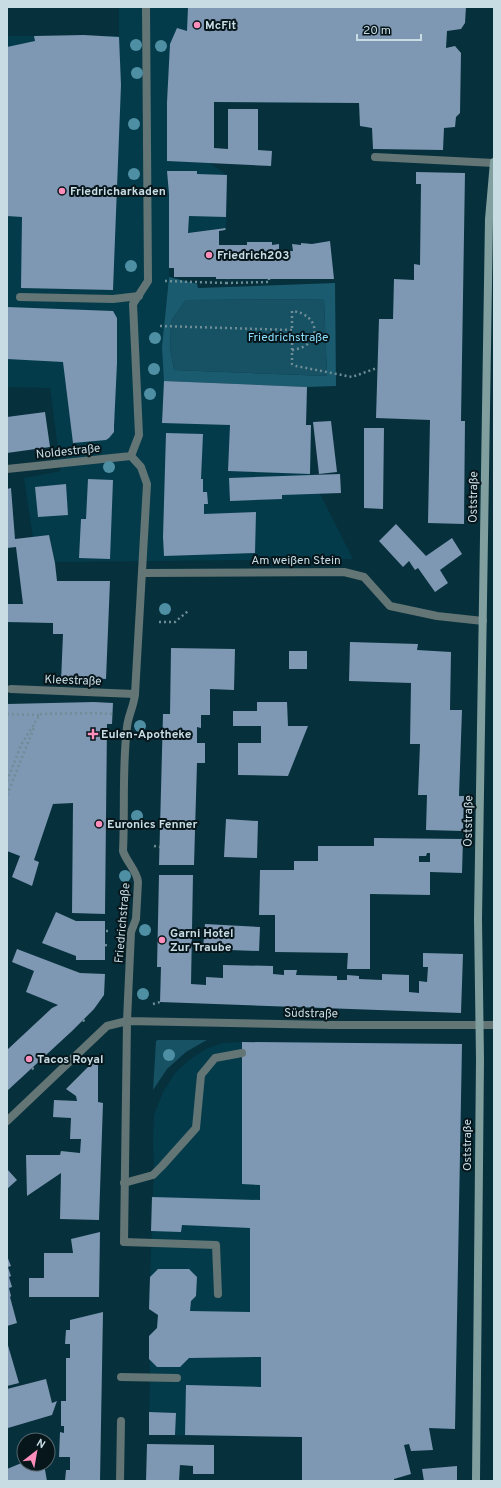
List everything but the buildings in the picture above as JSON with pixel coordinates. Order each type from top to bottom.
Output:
[{"type":"main road","name":"Oststraße","points":[[476,1481],[479,1025],[478,919],[483,621],[494,162]]},
{"type":"street","points":[[132,456],[139,435],[133,304],[148,281],[146,7]]},
{"type":"street","points":[[375,157],[494,162]]},
{"type":"street","points":[[20,297],[113,299],[139,296]]},
{"type":"street","name":"Noldestraße","points":[[7,469],[132,456]]},
{"type":"street","name":"Friedrichstraße","points":[[132,456],[141,467],[147,484],[135,694],[134,705],[127,725],[124,806],[123,851],[125,858],[138,882],[136,919],[131,932],[127,1022],[124,1242],[216,1245],[218,1294]]},
{"type":"street","name":"Friedrichstraße","points":[[140,611],[143,557]]},
{"type":"street","name":"Am weißen Stein","points":[[142,573],[344,572],[364,577],[390,606],[437,616],[483,621]]},
{"type":"street","name":"Kleestraße","points":[[11,689],[135,694]]},
{"type":"street","name":"Südstraße","points":[[7,1121],[107,1026],[127,1022],[332,1025],[494,1025]]},
{"type":"street","points":[[124,1183],[153,1175],[162,1166],[196,1128],[201,1075],[215,1058],[242,1053]]},
{"type":"street","points":[[122,1377],[177,1378]]},
{"type":"street","points":[[120,1481],[121,1421]]},
{"type":"path","points":[[226,283],[227,279]]},
{"type":"path","points":[[165,281],[226,283],[269,282],[269,279]]},
{"type":"path","points":[[292,350],[301,349],[310,343],[314,337],[314,331],[310,318],[304,314],[292,311],[292,330],[292,350],[292,364],[304,368],[352,377],[377,368]]},
{"type":"path","points":[[160,326],[292,330]]},
{"type":"path","points":[[159,622],[175,622],[188,611]]},
{"type":"path","points":[[7,714],[114,714]]},
{"type":"path","points":[[7,781],[21,746],[40,714]]},
{"type":"path","points":[[7,795],[40,714]]},
{"type":"path","points":[[154,846],[160,847]]},
{"type":"path","points":[[105,945],[110,946]]},
{"type":"path","points":[[153,1004],[160,1002]]},
{"type":"shaded area","points":[[119,7],[308,7],[294,25],[293,103],[214,102],[214,148],[210,163],[227,175],[226,228],[169,235],[169,277],[165,312],[164,381],[307,387],[306,425],[311,425],[310,474],[353,559],[55,562],[49,535],[33,537],[24,478],[61,471],[50,388],[7,387],[7,36],[119,36]]},
{"type":"shaded area","points":[[169,277],[197,284],[198,288],[335,283],[336,386],[307,387],[164,381],[162,347]],"holes":[[[324,299],[327,376],[174,370],[170,348],[171,321],[186,300]]]},
{"type":"shaded area","points":[[223,1043],[462,1044],[455,1429],[402,1428],[382,1434],[394,1481],[302,1481],[302,1437],[149,1435],[149,1336],[157,1328],[158,1315],[149,1309],[154,1166],[154,1115],[163,1092],[175,1073],[189,1060],[206,1049]]},
{"type":"green space","name":"Friedrichstraße","points":[[324,299],[327,376],[174,370],[170,348],[171,321],[186,300]]},
{"type":"green space","points":[[207,1040],[186,1052],[167,1069],[153,1090],[156,1041]]},
{"type":"place","name":"McFit","points":[[197,25]]},
{"type":"place","name":"Friedricharkaden","points":[[62,191]]},
{"type":"place","name":"Friedrich203","points":[[209,255]]},
{"type":"place","name":"Eulen-Apotheke","points":[[93,734]]},
{"type":"place","name":"Euronics Fenner","points":[[99,824]]},
{"type":"place","name":"Garni Hotel Zur Traube","points":[[162,940]]},
{"type":"place","name":"Tacos Royal","points":[[29,1059]]}]
